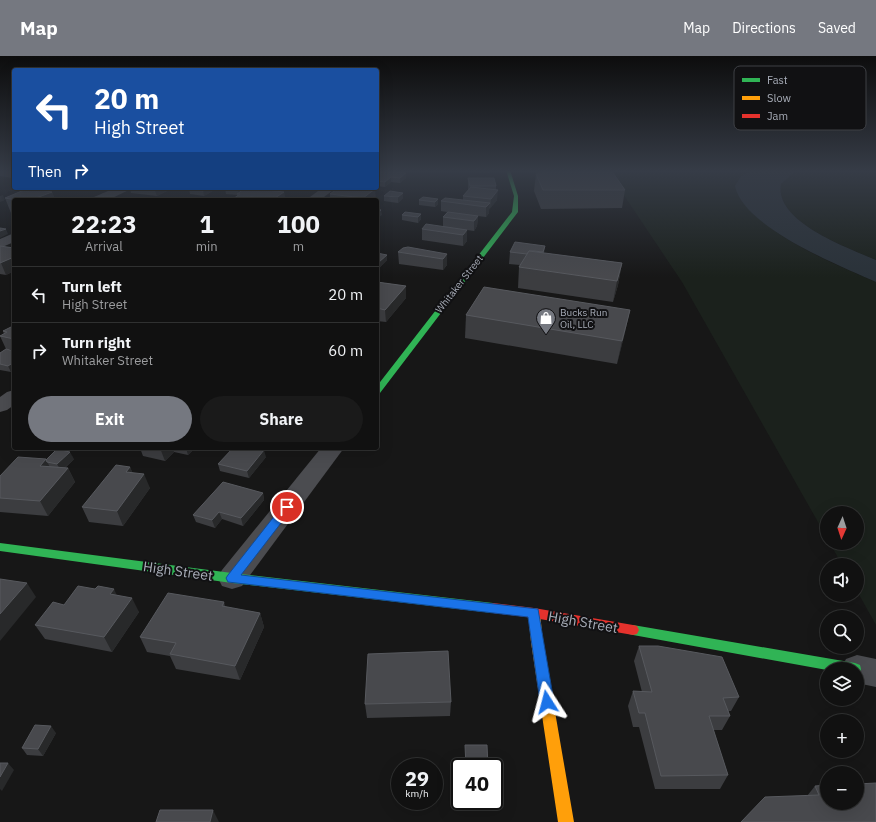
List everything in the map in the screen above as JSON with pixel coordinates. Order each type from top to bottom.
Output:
[{"type":"street","name":"Whitaker Street","points":[[379,388],[515,212],[517,206]]},
{"type":"street","points":[[0,244],[12,239]]},
{"type":"street","points":[[0,406],[12,397]]},
{"type":"street","points":[[232,578],[331,450]]},
{"type":"street","name":"High Street","points":[[0,548],[232,578],[534,613],[866,671]]},
{"type":"street","points":[[534,613],[537,642],[566,822]]},
{"type":"shaded area","points":[[631,206],[746,206],[759,219],[787,239],[824,259],[876,282],[876,625],[863,602],[864,558],[838,558],[834,550],[864,550],[864,506],[820,506],[820,526],[682,282]]},
{"type":"shaded area","points":[[746,206],[787,206],[801,222],[816,232],[832,241],[876,260],[876,282],[840,266],[795,243],[755,216]]},
{"type":"shaded area","points":[[787,206],[876,206],[876,260],[832,241],[816,232],[801,222]]},
{"type":"building","points":[[405,212],[421,214],[418,217],[402,215]]},
{"type":"building","points":[[448,212],[478,216],[474,221],[443,217]]},
{"type":"building","points":[[426,224],[467,230],[463,235],[422,229]]},
{"type":"building","points":[[515,242],[545,246],[543,252],[529,251],[527,254],[510,252]]},
{"type":"building","points":[[0,246],[12,248],[12,258],[0,263]]},
{"type":"building","points":[[408,247],[447,254],[443,259],[398,252],[403,248]]},
{"type":"building","points":[[529,251],[622,263],[617,281],[519,267]]},
{"type":"building","points":[[379,253],[387,255],[379,262]]},
{"type":"building","points":[[379,282],[406,286],[385,310],[379,308]]},
{"type":"building","points":[[484,287],[630,310],[622,341],[466,315]]},
{"type":"building","points":[[12,327],[12,339],[0,336],[7,332],[3,331]]},
{"type":"building","points":[[6,349],[12,350],[12,363],[8,366],[0,364],[0,353]]},
{"type":"building","points":[[56,450],[70,452],[57,464],[47,462],[46,460]]},
{"type":"building","points":[[231,450],[264,450],[247,471],[218,464]]},
{"type":"building","points":[[18,457],[46,459],[40,466],[68,468],[40,501],[0,498],[0,476]]},
{"type":"building","points":[[116,465],[130,467],[126,472],[144,474],[117,511],[82,507]]},
{"type":"building","points":[[223,482],[263,493],[241,518],[219,512],[212,520],[193,515]]},
{"type":"building","points":[[0,579],[27,583],[0,614]]},
{"type":"building","points":[[78,586],[95,589],[98,586],[114,589],[110,594],[132,598],[104,637],[35,625],[53,602],[64,605]]},
{"type":"building","points":[[168,593],[224,602],[222,606],[260,613],[235,666],[170,654],[176,643],[140,637]]},
{"type":"building","points":[[639,646],[658,646],[722,657],[739,697],[723,698],[730,716],[709,716],[728,775],[661,776],[645,713],[639,713],[633,691],[652,692]]},
{"type":"building","points":[[448,651],[451,702],[365,704],[368,654]]},
{"type":"building","points":[[35,725],[51,726],[38,749],[22,748]]},
{"type":"building","points":[[465,745],[487,745],[488,758],[466,758]]},
{"type":"building","points":[[0,763],[8,763],[0,777]]},
{"type":"building","points":[[876,783],[876,822],[741,822],[765,797],[819,795],[815,786],[820,786],[820,810],[864,810],[864,784]]},
{"type":"building","points":[[160,810],[213,810],[210,822],[156,822]]},
{"type":"traffic: fast","points":[[379,388],[515,212],[515,206]]},
{"type":"traffic: fast","points":[[0,547],[232,578],[493,608]]},
{"type":"traffic: fast","points":[[633,630],[820,663]]},
{"type":"traffic: slow","points":[[534,613],[537,642],[566,822]]},
{"type":"traffic: jam","points":[[493,608],[534,613],[633,630]]},
{"type":"place","name":"Bucks Run Oil, LLC","points":[[546,335]]},
{"type":"route","points":[[287,507],[232,578],[534,613],[537,642],[547,702]]}]
